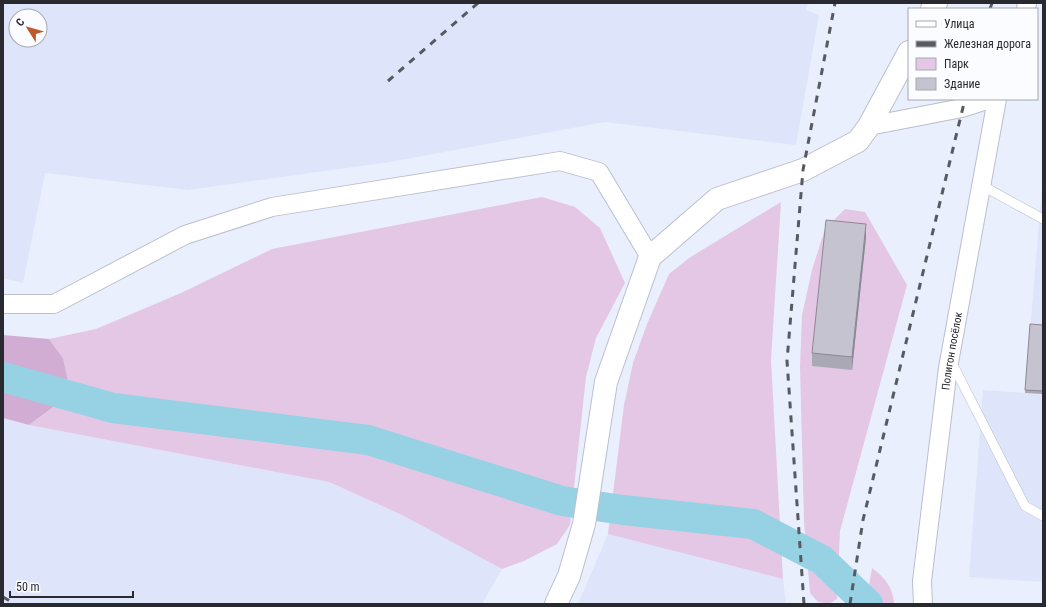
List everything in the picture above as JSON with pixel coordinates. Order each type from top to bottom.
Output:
[{"type":"street","points":[[556,604],[569,576],[584,524],[606,382],[650,257],[717,199],[803,170],[858,141],[869,126],[908,54]]},
{"type":"street","points":[[869,126],[962,108],[987,100]]},
{"type":"street","name":"Полигон посёлок","points":[[923,604],[922,581],[950,358],[997,100]]},
{"type":"street","points":[[3,304],[54,304],[185,236],[272,206],[560,161],[599,172],[650,257]]},
{"type":"lane","points":[[981,185],[1043,219]]},
{"type":"lane","points":[[950,358],[1025,506],[1043,516]]},
{"type":"shaded area","points":[[3,3],[808,3],[806,10],[819,15],[796,145],[605,122],[390,162],[188,190],[45,173],[23,283],[3,278]]},
{"type":"shaded area","points":[[1043,173],[1043,582],[969,577],[983,390],[1025,393]]},
{"type":"shaded area","points":[[3,335],[49,339],[63,358],[68,382],[60,402],[29,425],[3,418]]},
{"type":"shaded area","points":[[3,418],[29,425],[329,482],[402,515],[502,569],[482,604],[3,604]]},
{"type":"shaded area","points":[[608,534],[783,579],[786,604],[578,604]]},
{"type":"green space","points":[[542,197],[575,207],[600,228],[625,283],[596,338],[586,377],[570,525],[557,544],[524,561],[502,569],[402,515],[329,482],[29,425],[60,402],[63,358],[49,339],[96,329],[181,293],[272,249]]},
{"type":"green space","points":[[781,202],[771,360],[783,579],[608,534],[624,405],[633,363],[647,324],[669,274],[689,258]]},
{"type":"green space","points":[[845,209],[865,212],[907,285],[840,531],[837,599],[829,604],[818,602],[810,593],[804,522],[800,367],[802,315],[812,270],[825,229]]},
{"type":"green space","points":[[872,568],[888,583],[894,604],[866,604]]},
{"type":"building","points":[[826,220],[866,224],[852,357],[812,353]]},
{"type":"building","points":[[1030,324],[1043,325],[1043,391],[1025,390]]},
{"type":"waterway","points":[[3,377],[113,408],[368,440],[562,501],[623,510],[753,524],[822,560],[868,604]]},
{"type":"railway","points":[[388,81],[478,3]]},
{"type":"railway","points":[[804,604],[787,361],[803,170],[835,3]]},
{"type":"railway","points":[[990,8],[992,3]]},
{"type":"railway","points":[[850,604],[863,520],[965,100]]},
{"type":"railway","points":[[3,597],[15,604]]}]
